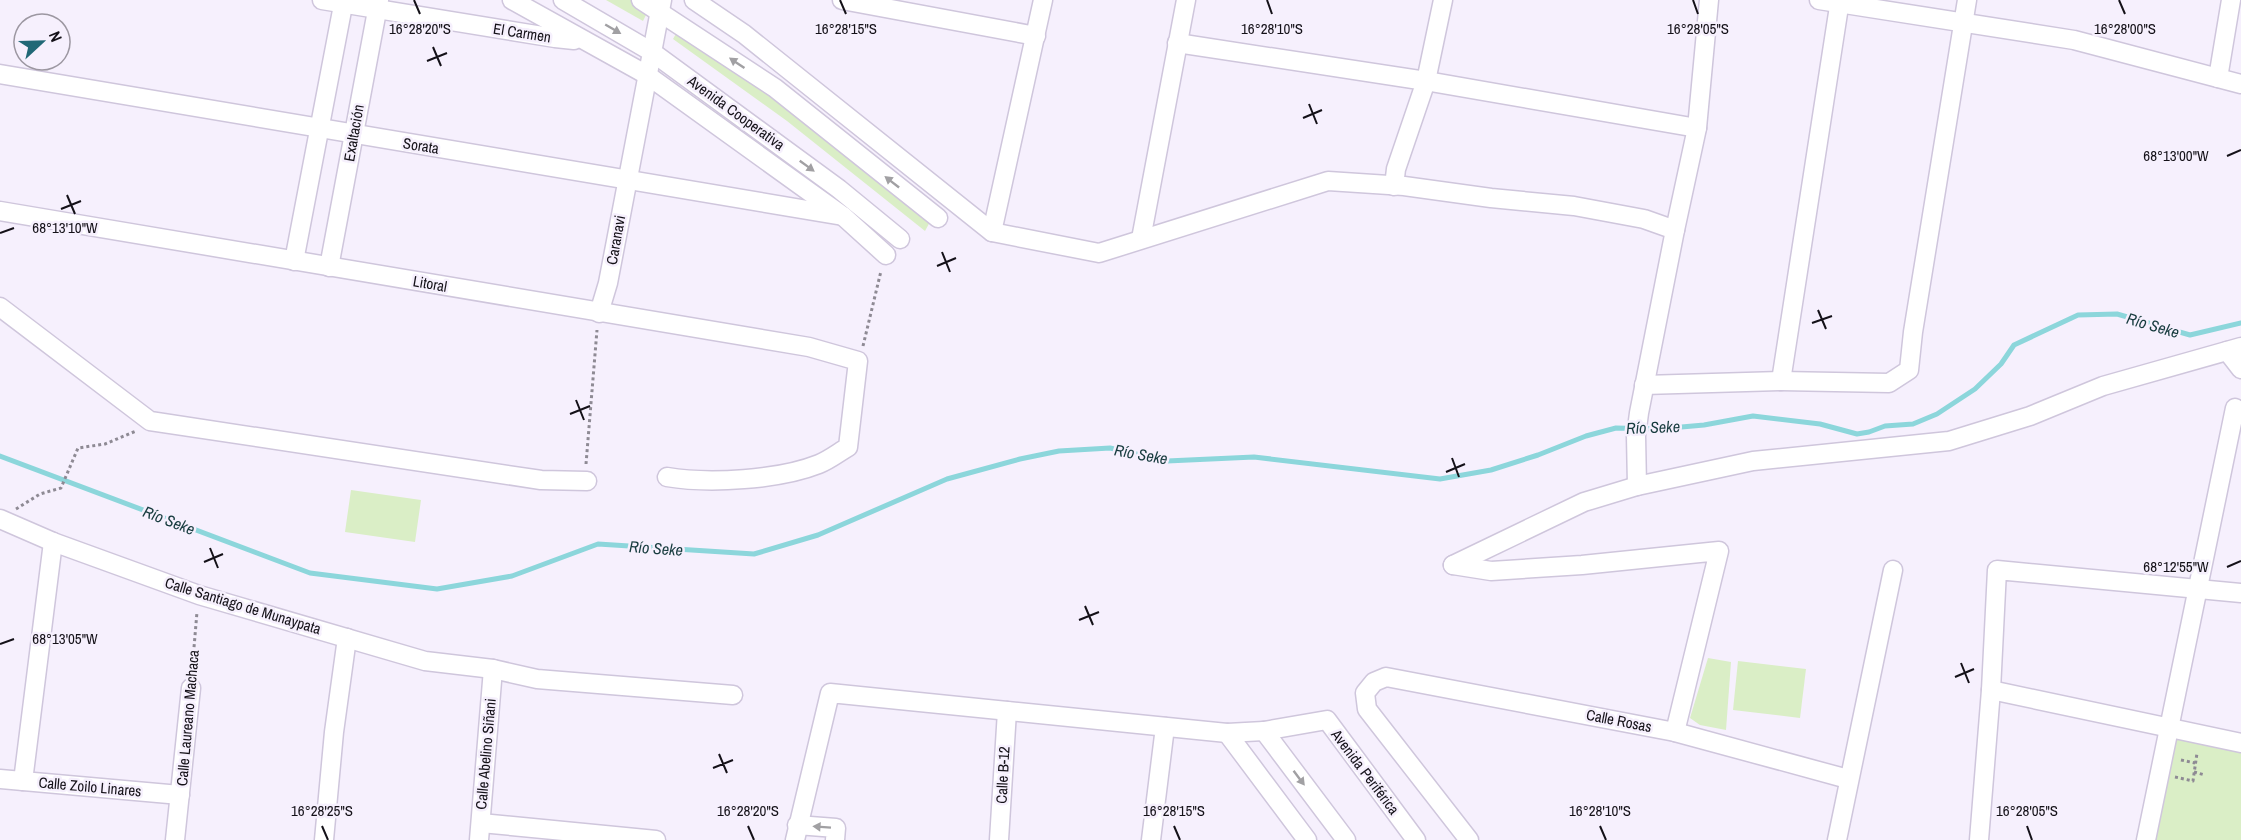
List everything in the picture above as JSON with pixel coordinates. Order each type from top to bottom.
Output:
[{"type":"street","name":"El Carmen","points":[[322,0],[377,5],[567,40],[580,37]]},
{"type":"street","points":[[512,0],[647,75],[843,216],[886,255]]},
{"type":"street","name":"Avenida Cooperativa","points":[[563,0],[652,52],[839,189],[900,239]]},
{"type":"street","points":[[641,0],[661,5],[775,88],[938,218]]},
{"type":"street","points":[[694,0],[744,34],[992,232],[1100,253],[1328,181],[1574,206],[1644,219],[1675,230]]},
{"type":"street","points":[[842,0],[1036,36]]},
{"type":"street","points":[[992,232],[1043,0]]},
{"type":"street","points":[[1141,239],[1186,0]]},
{"type":"street","points":[[1394,186],[1396,169],[1426,81],[1443,0]]},
{"type":"street","points":[[1637,486],[1636,436],[1639,413],[1696,128],[1707,38],[1709,0]]},
{"type":"street","points":[[1819,0],[2074,40],[2241,84]]},
{"type":"street","points":[[1644,385],[1781,381],[1889,382],[1909,370],[1913,332],[1967,0]]},
{"type":"street","points":[[2218,78],[2231,0]]},
{"type":"street","points":[[294,261],[344,2]]},
{"type":"street","points":[[1781,381],[1840,2]]},
{"type":"street","name":"Exaltación","points":[[329,267],[377,5]]},
{"type":"street","name":"Caranavi","points":[[599,313],[608,283],[661,5]]},
{"type":"street","points":[[1177,43],[1426,81],[1696,128]]},
{"type":"street","name":"Sorata","points":[[0,74],[843,216]]},
{"type":"street","name":"Litoral","points":[[0,211],[809,348],[858,361]]},
{"type":"street","points":[[0,307],[150,421],[541,480],[587,481]]},
{"type":"street","points":[[1675,732],[1719,551],[1582,565],[1491,570],[1453,565],[1584,502],[1637,486],[1753,461],[1949,441],[2030,416],[2103,386],[2234,349],[2241,369]]},
{"type":"street","points":[[666,477],[697,482],[778,474],[819,464],[848,447],[858,361]]},
{"type":"street","points":[[2146,840],[2235,408]]},
{"type":"street","name":"Calle Santiago de Munaypata","points":[[2,520],[53,542],[199,595],[425,661],[493,669],[537,679],[733,695]]},
{"type":"street","points":[[23,781],[53,542]]},
{"type":"street","points":[[1836,840],[1893,570]]},
{"type":"street","points":[[1978,840],[1991,690],[1997,570],[2241,593]]},
{"type":"street","points":[[324,840],[334,732],[347,638]]},
{"type":"street","name":"Calle Abelino Siñani","points":[[480,831],[493,669]]},
{"type":"street","name":"Calle Rosas","points":[[1469,840],[1367,709],[1365,693],[1374,682],[1386,677],[1675,732],[1848,779]]},
{"type":"street","name":"Calle Laureano Machaca","points":[[176,840],[191,688]]},
{"type":"street","points":[[1991,690],[2170,726],[2241,743]]},
{"type":"street","points":[[835,840],[836,828],[796,833],[830,693],[1227,733],[1264,731],[1346,840]]},
{"type":"street","name":"Calle B-12","points":[[999,840],[1007,711]]},
{"type":"street","name":"Avenida Periférica","points":[[1264,731],[1326,720],[1416,840]]},
{"type":"street","points":[[1151,840],[1165,727]]},
{"type":"street","points":[[1227,733],[1307,840]]},
{"type":"street","name":"Calle Zoilo Linares","points":[[0,779],[180,795]]},
{"type":"street","points":[[480,831],[656,840]]},
{"type":"path","points":[[858,361],[886,255]]},
{"type":"path","points":[[587,481],[585,454],[599,313]]},
{"type":"path","points":[[2,520],[19,504],[40,494],[62,488],[78,448],[105,444],[130,434],[150,421]]},
{"type":"path","name":"Calle Laureano Machaca","points":[[191,688],[199,595]]},
{"type":"path","points":[[2182,749],[2180,761],[2195,763]]},
{"type":"path","points":[[2190,751],[2204,754]]},
{"type":"path","points":[[2170,777],[2193,781],[2197,753]]},
{"type":"path","points":[[2194,772],[2205,775]]},
{"type":"green space","points":[[606,0],[634,0],[649,9],[643,21]]},
{"type":"green space","points":[[681,25],[931,220],[925,231],[787,121],[673,39]]},
{"type":"green space","points":[[351,490],[421,500],[415,542],[345,532]]},
{"type":"green space","points":[[1708,658],[1731,662],[1726,730],[1700,725],[1690,718]]},
{"type":"green space","points":[[1738,661],[1806,669],[1800,718],[1733,710]]},
{"type":"green space","points":[[2175,737],[2241,751],[2241,840],[2153,840]]},
{"type":"waterway","name":"Río Seke","points":[[0,456],[310,573],[437,589],[512,576],[598,544],[754,554],[818,535],[947,479],[1059,451],[1110,448],[1167,461],[1254,457],[1440,479],[1491,470],[1586,436],[1616,428],[1659,429],[1704,425],[1753,416],[1820,424],[1857,434],[1885,426],[1913,424],[1937,414],[1975,389],[2001,364],[2014,345],[2078,315],[2117,314],[2190,335],[2241,323]]}]
